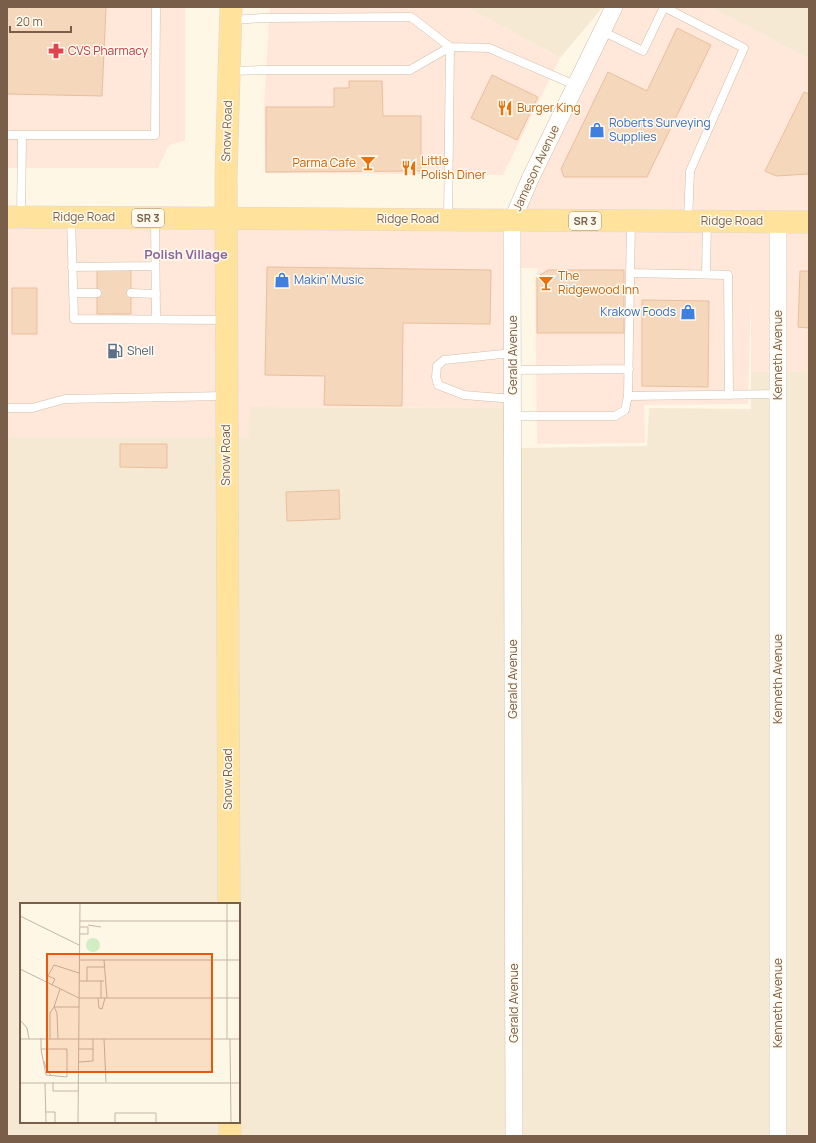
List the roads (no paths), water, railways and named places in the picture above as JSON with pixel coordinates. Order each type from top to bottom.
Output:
[{"type":"main road","name":"Snow Road","points":[[229,903],[226,218],[231,14]]},
{"type":"main road","name":"Ridge Road","points":[[14,217],[809,222]]},
{"type":"main road","points":[[230,1123],[230,1136]]},
{"type":"street","name":"Jameson Avenue","points":[[512,221],[530,178],[614,7]]},
{"type":"street","name":"Gerald Avenue","points":[[512,221],[514,1136]]},
{"type":"street","name":"Kenneth Avenue","points":[[778,221],[778,1136]]},
{"type":"lane","points":[[7,135],[154,135],[156,7]]},
{"type":"lane","points":[[602,31],[644,51],[664,7],[744,48],[690,171],[706,274]]},
{"type":"lane","points":[[231,14],[262,18],[411,17],[450,47]]},
{"type":"lane","points":[[448,219],[450,47]]},
{"type":"lane","points":[[229,71],[410,70],[450,47],[489,48],[575,85]]},
{"type":"lane","points":[[14,217],[22,135]]},
{"type":"lane","points":[[71,217],[74,319],[156,318],[226,320]]},
{"type":"lane","points":[[155,218],[156,318]]},
{"type":"lane","points":[[513,416],[615,416],[625,410],[628,396],[631,221]]},
{"type":"lane","points":[[72,266],[155,266]]},
{"type":"lane","points":[[630,273],[728,275],[729,395]]},
{"type":"lane","points":[[73,293],[97,293]]},
{"type":"lane","points":[[131,293],[156,294]]},
{"type":"lane","points":[[513,398],[464,395],[438,385],[436,377],[437,366],[444,360],[513,362],[628,369]]},
{"type":"lane","points":[[628,396],[778,394]]},
{"type":"lane","points":[[7,408],[32,408],[65,398],[226,396]]},
{"type":"place","name":"CVS Pharmacy","points":[[56,51]]},
{"type":"place","name":"Burger King","points":[[505,108]]},
{"type":"place","name":"Roberts Surveying Supplies","points":[[597,130]]},
{"type":"place","name":"Parma Cafe","points":[[368,163]]},
{"type":"place","name":"Little Polish Diner","points":[[409,168]]},
{"type":"place","name":"Makin' Music","points":[[282,280]]},
{"type":"place","name":"The Ridgewood Inn","points":[[546,283]]},
{"type":"place","name":"Krakow Foods","points":[[688,312]]},
{"type":"place","name":"Shell","points":[[115,351]]},
{"type":"district","name":"Polish Village","points":[[186,254]]}]
